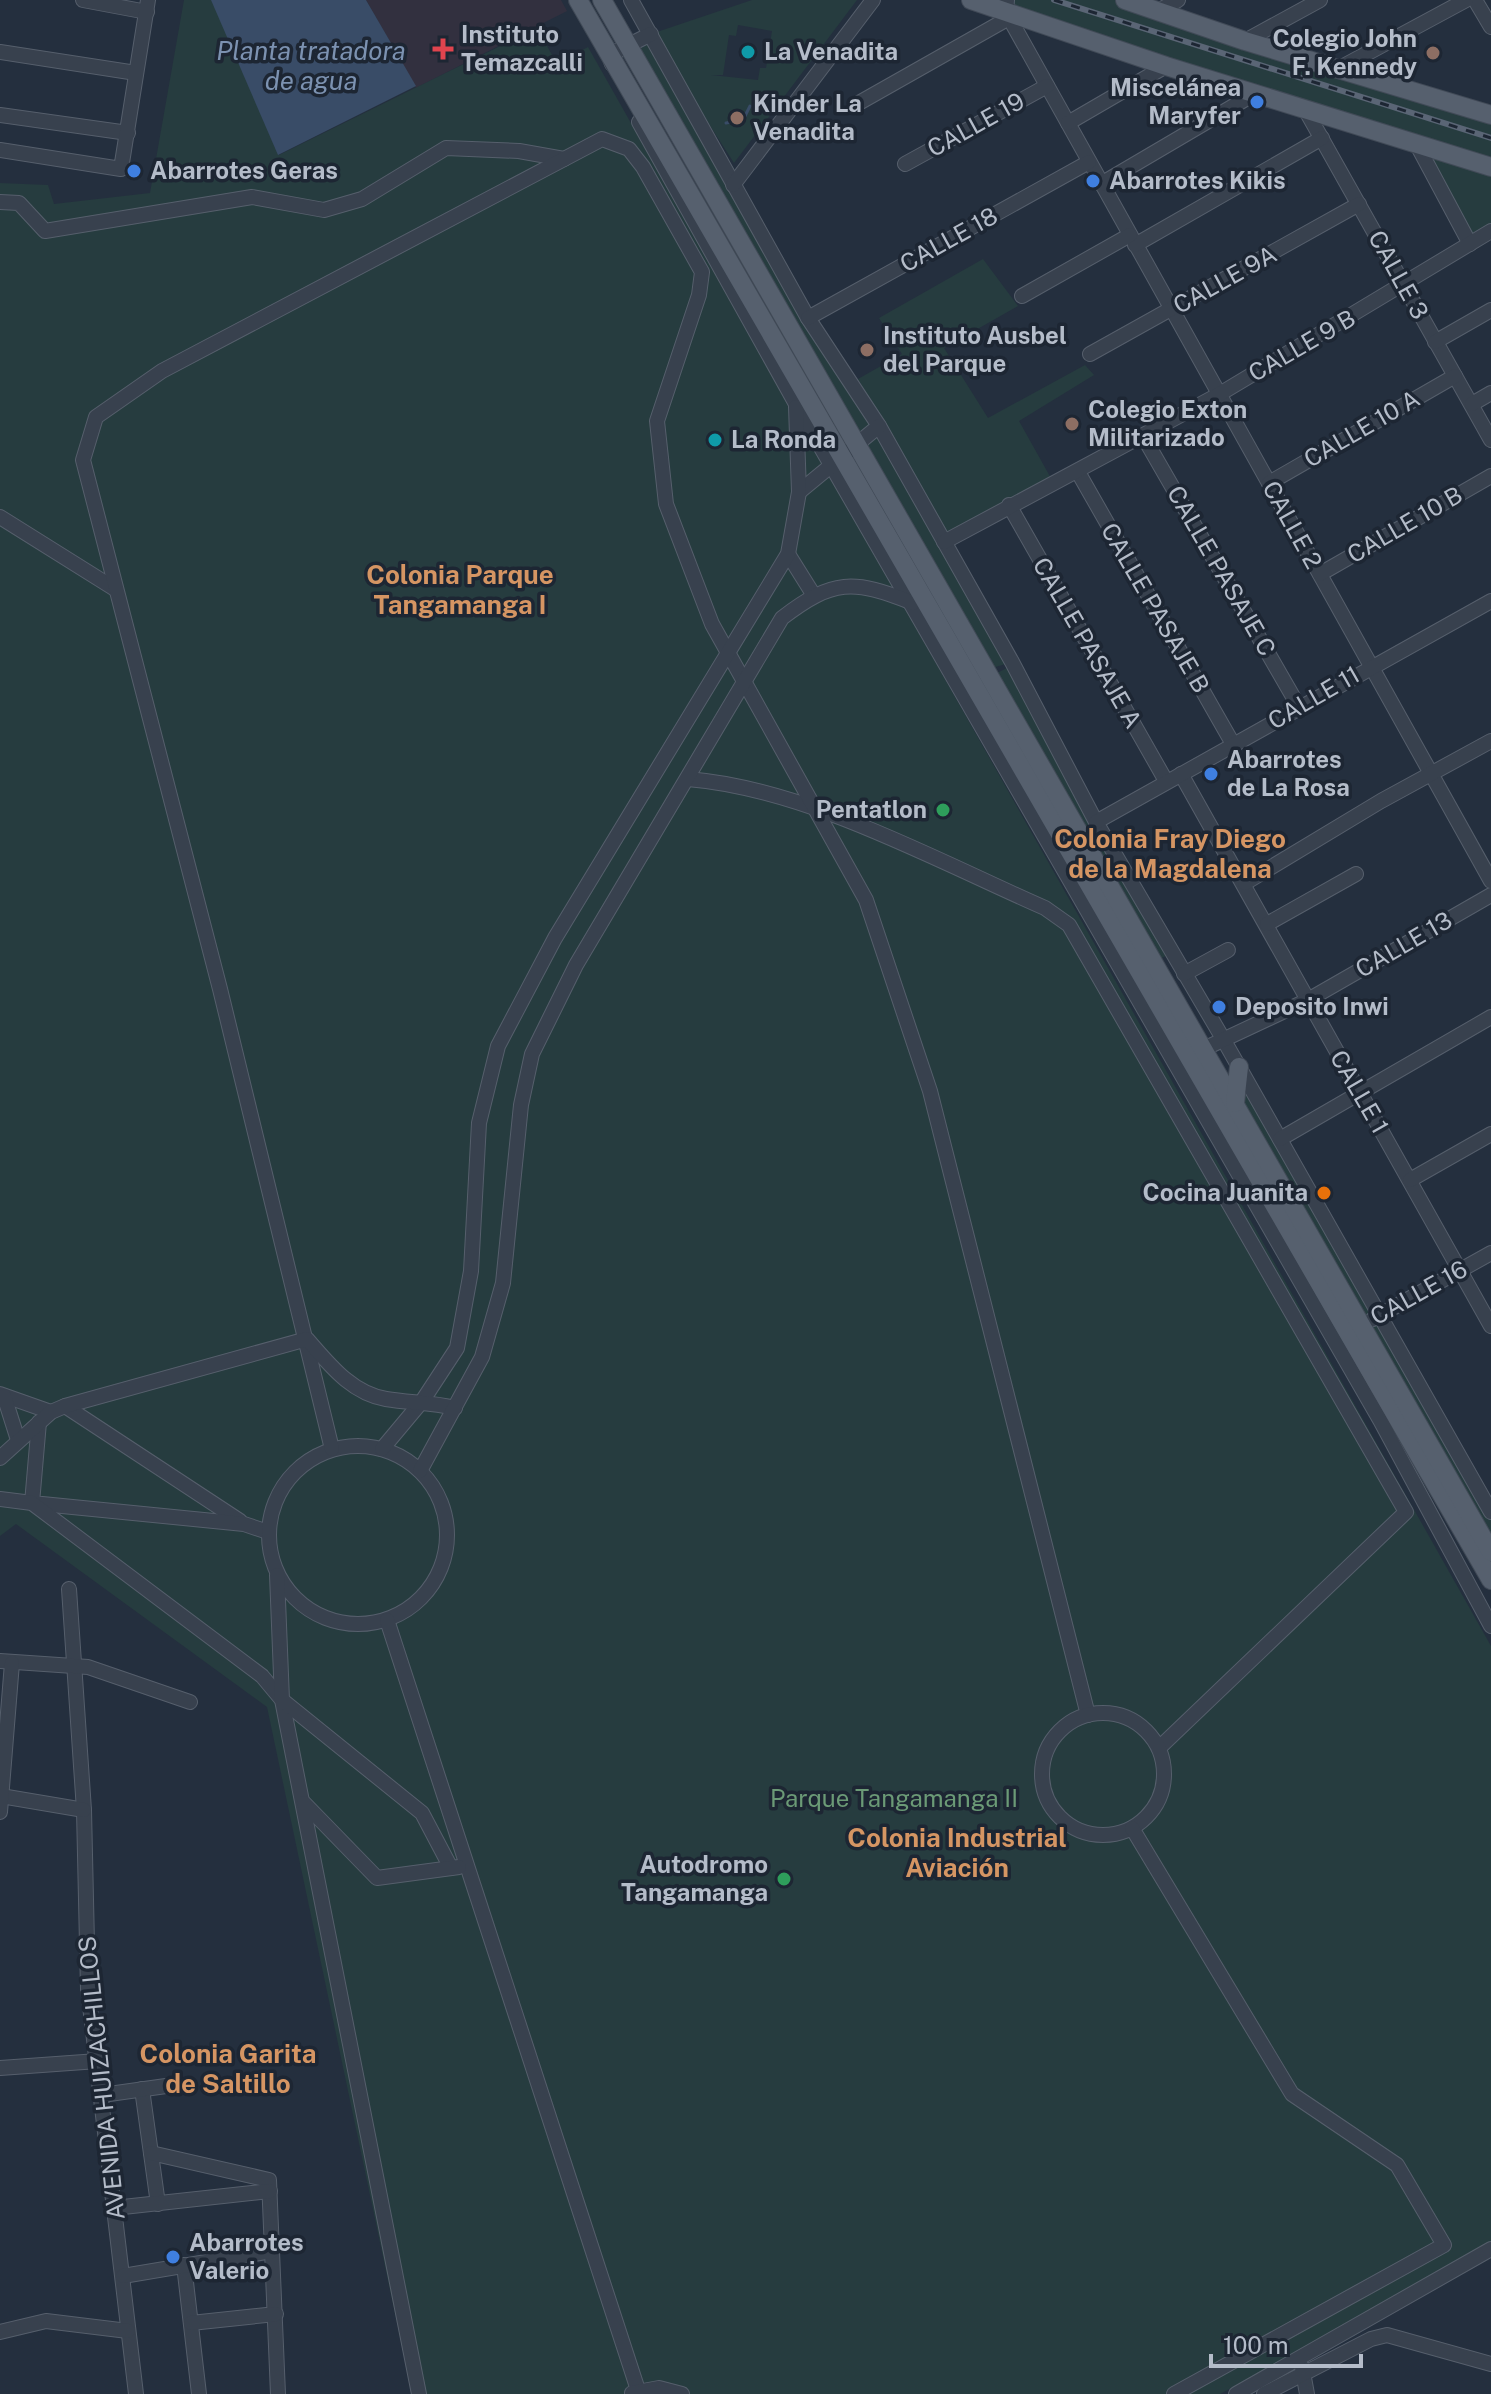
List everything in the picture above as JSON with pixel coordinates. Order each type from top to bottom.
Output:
[{"type":"main road","points":[[578,0],[693,211],[783,367],[931,611],[1142,974],[1195,1052],[1235,1103],[1305,1258]]},
{"type":"main road","points":[[602,0],[988,673],[1142,974]]},
{"type":"main road","points":[[971,0],[1166,66],[1491,167]]},
{"type":"main road","points":[[1125,0],[1245,41],[1491,115]]},
{"type":"main road","points":[[1195,1052],[1305,1258],[1354,1330],[1415,1434],[1491,1580]]},
{"type":"main road","points":[[1235,1103],[1239,1067]]},
{"type":"main road","points":[[1415,1434],[1448,1476],[1490,1546]]},
{"type":"street","points":[[0,150],[121,169],[147,6],[83,0]]},
{"type":"street","points":[[631,0],[808,318],[879,426],[1012,662],[1096,822],[1222,1037],[1378,1316],[1415,1434],[1491,1624]]},
{"type":"street","points":[[733,185],[873,0]]},
{"type":"street","points":[[1158,11],[1178,0]]},
{"type":"street","points":[[1245,41],[1320,0]]},
{"type":"street","points":[[1338,69],[1466,0]]},
{"type":"street","points":[[1475,0],[1491,27]]},
{"type":"street","points":[[857,104],[1007,10]]},
{"type":"street","name":"CALLE 2","points":[[1007,10],[1218,395],[1491,881]]},
{"type":"street","points":[[609,55],[651,34]]},
{"type":"street","points":[[0,52],[136,73]]},
{"type":"street","points":[[1068,123],[1166,66]]},
{"type":"street","name":"CALLE 19","points":[[905,164],[1047,86]]},
{"type":"street","points":[[1101,184],[1254,94]]},
{"type":"street","name":"CALLE 3","points":[[1305,109],[1491,440]]},
{"type":"street","points":[[0,115],[128,133]]},
{"type":"street","points":[[1022,296],[1322,138]]},
{"type":"street","points":[[332,1449],[307,1339],[83,460],[96,417],[162,371],[602,139],[629,149],[643,167],[702,272],[699,295],[657,421],[666,504],[712,624],[866,900],[930,1091],[1088,1715]]},
{"type":"street","points":[[1416,143],[1470,244]]},
{"type":"street","points":[[0,202],[19,203],[45,231],[252,197],[324,210],[362,199],[446,148],[519,151],[564,159]]},
{"type":"street","name":"CALLE 18","points":[[808,318],[1089,162]]},
{"type":"street","name":"CALLE 9A","points":[[1090,354],[1359,204]]},
{"type":"street","name":"CALLE 9 B","points":[[944,542],[1218,395],[1406,285],[1491,231]]},
{"type":"street","points":[[1435,342],[1491,310]]},
{"type":"street","points":[[783,367],[796,404],[838,461],[911,602],[1142,974],[1305,1258],[1415,1434],[1465,1467],[1491,1512]]},
{"type":"street","name":"CALLE 10 A","points":[[1269,483],[1455,376]]},
{"type":"street","points":[[1472,404],[1491,393]]},
{"type":"street","points":[[382,1449],[423,1400],[457,1348],[471,1271],[479,1123],[498,1046],[555,938],[788,554],[799,492],[796,404]]},
{"type":"street","points":[[799,492],[879,426]]},
{"type":"street","name":"CALLE PASAJE C","points":[[1143,436],[1299,707]]},
{"type":"street","name":"CALLE PASAJE B","points":[[1078,472],[1233,744]]},
{"type":"street","name":"CALLE 10 B","points":[[1320,574],[1491,476]]},
{"type":"street","name":"CALLE PASAJE A","points":[[1009,505],[1166,781]]},
{"type":"street","points":[[0,517],[115,589]]},
{"type":"street","points":[[788,554],[813,594]]},
{"type":"street","points":[[420,1471],[482,1357],[503,1283],[521,1105],[532,1054],[576,965],[782,618],[813,594],[840,586],[870,588],[931,611]]},
{"type":"street","name":"CALLE 11","points":[[1096,822],[1491,601]]},
{"type":"street","points":[[971,682],[1012,662]]},
{"type":"street","points":[[1245,883],[1430,773],[1491,741]]},
{"type":"street","name":"CALLE 1","points":[[1181,774],[1245,883],[1358,1092],[1491,1326]]},
{"type":"street","points":[[688,779],[724,782],[813,807],[1045,908],[1069,925],[1406,1512],[1159,1748]]},
{"type":"street","points":[[1267,924],[1356,874]]},
{"type":"street","name":"CALLE 13","points":[[1195,1052],[1308,1000],[1491,895]]},
{"type":"street","points":[[1184,974],[1228,950]]},
{"type":"street","points":[[1142,974],[1174,956]]},
{"type":"street","points":[[1280,1139],[1491,1017]]},
{"type":"street","points":[[1410,1180],[1491,1134]]},
{"type":"street","points":[[1305,1258],[1336,1242]]},
{"type":"street","name":"CALLE 16","points":[[1354,1330],[1491,1253]]},
{"type":"street","points":[[307,1339],[343,1379],[384,1399],[423,1400],[455,1408]]},
{"type":"street","points":[[0,1458],[52,1413],[307,1339]]},
{"type":"street","points":[[2,1395],[52,1413],[244,1524],[268,1532]]},
{"type":"street","points":[[2,1395],[18,1440]]},
{"type":"street","points":[[32,1503],[52,1413]]},
{"type":"street","points":[[277,1574],[289,1592],[323,1618],[366,1624],[387,1620],[422,1598],[436,1579],[445,1557],[448,1533],[444,1510],[420,1471],[382,1449],[357,1446],[332,1449],[296,1470],[283,1486],[275,1500],[268,1532],[277,1574],[282,1700],[419,2394]]},
{"type":"street","points":[[1448,1476],[1465,1467]]},
{"type":"street","points":[[1,1500],[244,1524]]},
{"type":"street","points":[[32,1503],[262,1676],[282,1700],[422,1813],[451,1868]]},
{"type":"street","name":"AVENIDA HUIZACHILLOS","points":[[69,1589],[84,1810],[88,1989],[136,2394]]},
{"type":"street","points":[[387,1620],[634,2392],[659,2388],[682,2394]]},
{"type":"street","points":[[0,1812],[6,1662],[75,1665],[190,1702]]},
{"type":"street","points":[[1088,1715],[1118,1715],[1134,1722],[1159,1748],[1165,1774],[1163,1790],[1151,1812],[1132,1828],[1097,1835],[1079,1830],[1062,1820],[1050,1804],[1043,1786],[1046,1752],[1067,1725],[1088,1715]]},
{"type":"street","points":[[1,1796],[84,1810]]},
{"type":"street","points":[[303,1802],[377,1878],[467,1866]]},
{"type":"street","points":[[1132,1828],[1292,2094],[1397,2165],[1444,2245],[1174,2394]]},
{"type":"street","points":[[0,2068],[98,2061]]},
{"type":"street","points":[[102,2095],[166,2086]]},
{"type":"street","points":[[142,2089],[158,2204]]},
{"type":"street","points":[[151,2153],[269,2186]]},
{"type":"street","points":[[123,2207],[269,2186]]},
{"type":"street","points":[[269,2186],[278,2394]]},
{"type":"street","points":[[1264,2394],[1302,2366],[1491,2249]]},
{"type":"street","points":[[123,2276],[272,2251]]},
{"type":"street","points":[[184,2265],[199,2394]]},
{"type":"street","points":[[191,2323],[276,2314]]},
{"type":"street","points":[[4,2332],[46,2321],[128,2331]]},
{"type":"street","points":[[1236,2394],[1387,2335],[1491,2364]]},
{"type":"street","points":[[1302,2366],[1307,2394]]},
{"type":"shaded area","name":"Instituto Temazcalli","points":[[366,0],[561,0],[567,11],[416,88]]},
{"type":"green space","name":"Parque Tangamanga II","points":[[184,0],[212,0],[279,155],[537,28],[557,64],[588,47],[1491,1646],[1491,2250],[1220,2394],[412,2394],[267,1707],[16,1524],[0,1536],[0,183],[48,185],[54,204],[150,193]]},
{"type":"green space","name":"La Venadita","points":[[752,0],[857,0],[734,163],[651,34]],"holes":[[[738,25],[772,31],[766,68],[760,68],[758,80],[711,75],[723,75],[729,35],[736,36]]]},
{"type":"green space","points":[[1011,0],[1117,0],[1491,118],[1491,163],[1010,9]]},
{"type":"green space","points":[[650,42],[872,424],[861,433],[633,54]]},
{"type":"green space","points":[[1423,149],[1491,170],[1491,224],[1470,236]]},
{"type":"green space","points":[[983,259],[1018,306],[944,348],[988,418],[1085,365],[1094,375],[1019,421],[1052,480],[946,538],[858,379],[902,354],[879,318]]},
{"type":"green space","points":[[878,431],[1009,663],[992,668],[863,442]]},
{"type":"green space","points":[[1009,667],[1171,953],[1160,959],[995,674]]},
{"type":"green space","points":[[1242,1078],[1491,1518],[1491,1541],[1239,1099]]},
{"type":"water","name":"Planta tratadora de agua","points":[[211,0],[366,0],[416,86],[278,155]]},
{"type":"waterway","points":[[726,123],[743,120],[750,106]]},
{"type":"railway","points":[[1054,0],[1491,138]]},
{"type":"place","name":"Instituto Temazcalli","points":[[443,49]]},
{"type":"place","name":"La Venadita","points":[[748,52]]},
{"type":"place","name":"Colegio John F. Kennedy","points":[[1433,53]]},
{"type":"place","name":"Miscelánea Maryfer","points":[[1257,102]]},
{"type":"place","name":"Kinder La Venadita","points":[[737,118]]},
{"type":"place","name":"Abarrotes Geras","points":[[134,171]]},
{"type":"place","name":"Abarrotes Kikis","points":[[1093,181]]},
{"type":"place","name":"Instituto Ausbel del Parque","points":[[867,350]]},
{"type":"place","name":"Colegio Exton Militarizado","points":[[1072,424]]},
{"type":"place","name":"La Ronda","points":[[715,440]]},
{"type":"place","name":"Abarrotes de La Rosa","points":[[1211,774]]},
{"type":"place","name":"Pentatlon","points":[[943,810]]},
{"type":"place","name":"Deposito Inwi","points":[[1219,1007]]},
{"type":"place","name":"Cocina Juanita","points":[[1324,1193]]},
{"type":"place","name":"Autodromo Tangamanga","points":[[784,1879]]},
{"type":"place","name":"Abarrotes Valerio","points":[[173,2257]]},
{"type":"district","name":"Colonia Parque Tangamanga I","points":[[460,590]]},
{"type":"district","name":"Colonia Fray Diego de la Magdalena","points":[[1170,854]]},
{"type":"district","name":"Colonia Industrial Aviación","points":[[957,1853]]},
{"type":"district","name":"Colonia Garita de Saltillo","points":[[228,2069]]}]
